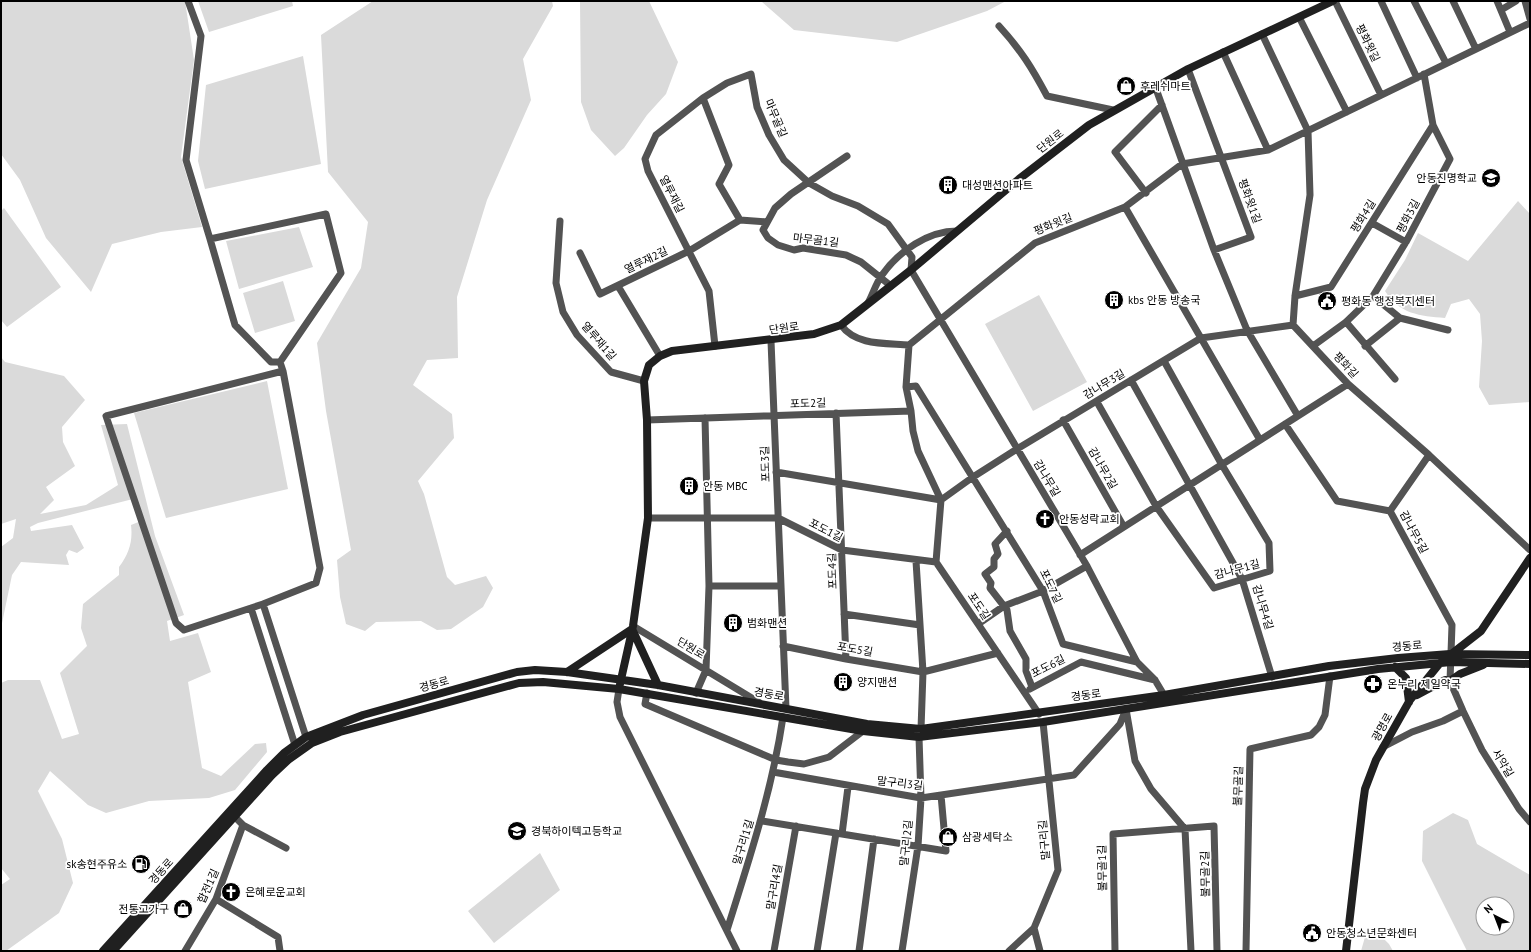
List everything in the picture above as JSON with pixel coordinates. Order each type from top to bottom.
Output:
[{"type":"street","points":[[188,1],[201,36],[186,160],[235,325],[271,362],[280,362]]},
{"type":"street","name":"단원로","points":[[660,356],[672,351],[771,341],[814,334],[841,325],[1089,125],[1155,86],[1188,69],[1334,1]]},
{"type":"street","name":"평화윗길","points":[[1334,1],[1381,95]]},
{"type":"street","points":[[1381,1],[1420,76]]},
{"type":"street","points":[[1414,1],[1446,64]]},
{"type":"street","points":[[1453,1],[1476,49]]},
{"type":"street","points":[[1497,1],[1510,32]]},
{"type":"street","points":[[1501,10],[1516,1]]},
{"type":"street","points":[[1525,1],[1530,19]]},
{"type":"street","points":[[1299,17],[1347,112]]},
{"type":"street","points":[[1182,164],[1268,150],[1530,23]]},
{"type":"street","points":[[999,26],[1020,49],[1032,67],[1047,96],[1113,110]]},
{"type":"street","points":[[1262,34],[1308,131],[1310,196],[1295,296],[1293,325]]},
{"type":"street","points":[[1223,52],[1268,150]]},
{"type":"street","points":[[1188,69],[1222,158]]},
{"type":"street","name":"마무골길","points":[[727,83],[751,74],[757,107],[769,135],[784,160],[809,183],[832,196],[858,206],[888,224],[912,257],[911,270]]},
{"type":"street","name":"평화3길","points":[[1313,346],[1346,322],[1374,296],[1406,242],[1450,159],[1433,125],[1420,76]]},
{"type":"street","name":"열루재길","points":[[715,346],[709,291],[648,171],[645,160],[656,135],[703,98],[727,83]]},
{"type":"street","points":[[1155,86],[1214,250],[1247,330],[1298,416]]},
{"type":"street","points":[[703,98],[729,166],[719,184],[740,220],[767,222],[775,208],[791,194],[847,156]]},
{"type":"street","points":[[1146,193],[1115,152],[1162,105]]},
{"type":"street","name":"평화4길","points":[[1295,296],[1331,287],[1433,125]]},
{"type":"street","name":"평화윗1길","points":[[1214,250],[1252,237],[1222,158]]},
{"type":"street","name":"평화윗길","points":[[940,319],[1035,243],[1125,207],[1146,193],[1182,164]]},
{"type":"street","points":[[1125,207],[1260,440]]},
{"type":"street","points":[[210,239],[326,214],[341,273],[280,362]]},
{"type":"street","name":"열루재2길","points":[[580,253],[600,294],[689,251],[740,220]]},
{"type":"street","name":"열루재1길","points":[[560,221],[556,283],[563,312],[577,335],[611,372],[644,381]]},
{"type":"street","name":"마무골1길","points":[[767,222],[763,230],[768,238],[778,245],[794,250],[803,248],[846,255],[861,262],[891,286]]},
{"type":"street","points":[[1372,223],[1406,242]]},
{"type":"street","points":[[868,304],[881,277],[907,250],[936,233],[957,231]]},
{"type":"street","name":"감나무길","points":[[911,270],[1087,566],[1137,662],[1155,680],[1164,695]]},
{"type":"street","points":[[618,286],[660,356],[649,365],[644,381],[647,420],[648,518],[633,627],[620,680],[618,702],[620,717],[738,951]]},
{"type":"street","points":[[1374,296],[1400,318],[1448,330]]},
{"type":"street","points":[[1365,346],[1400,318]]},
{"type":"street","points":[[936,562],[941,500],[918,451],[913,431],[906,387],[910,345],[940,319]]},
{"type":"street","points":[[1346,322],[1365,346],[1395,379]]},
{"type":"street","points":[[841,325],[853,337],[865,341],[910,345]]},
{"type":"street","name":"감나무3길","points":[[1017,449],[1201,338],[1247,330],[1293,325]]},
{"type":"street","name":"평화길","points":[[1293,325],[1348,384],[1429,455],[1530,550]]},
{"type":"street","name":"포도3길","points":[[771,341],[786,708]]},
{"type":"street","points":[[1164,361],[1222,464]]},
{"type":"street","points":[[280,362],[283,371],[320,568],[316,584],[263,604],[184,630],[176,623],[106,416],[283,371]]},
{"type":"street","points":[[1132,380],[1190,485]]},
{"type":"street","points":[[1080,555],[1348,384]]},
{"type":"street","name":"포도7길","points":[[906,387],[916,386],[1007,531],[1043,591],[1063,644],[1137,662]]},
{"type":"street","points":[[1097,402],[1156,506]]},
{"type":"street","name":"포도2길","points":[[647,420],[911,411]]},
{"type":"street","name":"포도4길","points":[[836,414],[846,659]]},
{"type":"street","points":[[705,418],[709,586],[781,586]]},
{"type":"street","name":"감나무2길","points":[[1063,420],[1124,527]]},
{"type":"street","name":"감나무5길","points":[[1285,424],[1337,501],[1390,511],[1452,625],[1450,654]]},
{"type":"street","points":[[776,472],[941,500],[973,477],[1017,449]]},
{"type":"street","points":[[1390,511],[1429,455]]},
{"type":"street","name":"감나무1길","points":[[1156,506],[1214,588],[1270,571],[1269,543],[1222,464]]},
{"type":"street","name":"감나무4길","points":[[1190,485],[1242,579],[1272,677]]},
{"type":"street","name":"포도1길","points":[[648,518],[778,518],[842,550],[916,561],[936,562]]},
{"type":"street","name":"포도6길","points":[[1007,531],[995,544],[998,554],[994,559],[994,568],[985,574],[990,583],[990,588],[1008,610],[1010,631],[1026,659],[1026,671],[1032,687],[1081,662],[1155,680]]},
{"type":"street","name":"광명로","points":[[1346,951],[1365,789],[1376,760],[1409,701],[1440,663],[1481,631],[1529,560]]},
{"type":"street","points":[[916,561],[923,672]]},
{"type":"street","name":"포도길","points":[[936,562],[1039,714]]},
{"type":"street","points":[[978,624],[1004,606],[1043,591],[1087,566]]},
{"type":"street","name":"단원로","points":[[633,627],[706,670],[709,586]]},
{"type":"street","points":[[263,604],[306,737]]},
{"type":"street","points":[[251,608],[295,745]]},
{"type":"street","points":[[844,614],[920,625]]},
{"type":"street","points":[[567,672],[633,627]]},
{"type":"street","points":[[633,627],[658,686]]},
{"type":"street","name":"포도5길","points":[[783,646],[846,659],[923,672],[998,653]]},
{"type":"street","name":"경동로","points":[[113,951],[234,816],[288,760],[312,743],[340,732],[519,683],[543,682],[619,688],[863,731],[920,733],[1043,722],[1126,705],[1164,695],[1337,665],[1450,654],[1530,655]]},
{"type":"street","name":"서악길","points":[[1450,654],[1450,681],[1463,711],[1482,750],[1519,809],[1530,822]]},
{"type":"street","name":"경동로","points":[[103,951],[267,770],[284,753],[306,737],[363,715],[505,675],[535,670],[567,672],[786,708],[920,733],[1039,714],[1126,705],[1395,668],[1451,662],[1530,664]]},
{"type":"street","points":[[1395,668],[1406,678],[1409,701],[1434,684],[1445,680],[1450,681],[1460,674],[1488,663]]},
{"type":"street","points":[[696,693],[706,670],[762,704]]},
{"type":"street","name":"말구리2길","points":[[902,951],[918,846],[921,798],[920,733],[923,672]]},
{"type":"street","name":"불무골길","points":[[1246,951],[1250,750],[1311,735],[1319,727],[1325,715],[1330,676]]},
{"type":"street","points":[[1026,694],[1032,687]]},
{"type":"street","points":[[648,693],[645,704],[776,760],[804,764],[828,757],[863,731]]},
{"type":"street","points":[[1126,705],[1135,761],[1151,789],[1185,829],[1191,951]]},
{"type":"street","name":"말구리3길","points":[[773,772],[848,787],[921,798],[1074,775],[1120,724],[1126,705]]},
{"type":"street","points":[[1383,748],[1412,732],[1443,721],[1463,711]]},
{"type":"street","name":"말구리1길","points":[[727,930],[762,821],[776,760],[783,717]]},
{"type":"street","name":"말구리길","points":[[1034,928],[1058,870],[1043,722]]},
{"type":"street","points":[[817,951],[848,787]]},
{"type":"street","points":[[762,821],[946,851],[941,795]]},
{"type":"street","points":[[234,816],[243,826],[286,848]]},
{"type":"street","name":"합전1길","points":[[185,951],[216,899],[243,826]]},
{"type":"street","name":"말구리4길","points":[[774,951],[796,826]]},
{"type":"street","name":"불무골2길","points":[[1185,829],[1214,826],[1218,951]]},
{"type":"street","name":"불무골1길","points":[[1115,951],[1113,834],[1185,829]]},
{"type":"street","points":[[859,951],[874,839]]},
{"type":"street","points":[[216,899],[278,937],[280,951]]},
{"type":"street","points":[[1009,951],[1034,928],[1040,951]]},
{"type":"shaded area","points":[[1,1],[185,1],[194,60],[181,157],[202,227],[161,232],[112,244],[91,292],[46,238],[20,180],[1,154]]},
{"type":"shaded area","points":[[198,1],[292,1],[293,6],[209,32]]},
{"type":"shaded area","points":[[373,1],[552,1],[553,6],[523,59],[531,100],[487,200],[457,297],[458,358],[427,360],[413,385],[452,414],[454,438],[418,481],[424,494],[447,577],[455,585],[486,576],[493,588],[483,607],[451,629],[437,630],[421,621],[376,622],[365,631],[346,624],[340,597],[337,560],[351,550],[326,411],[317,343],[361,268],[368,222],[328,172],[321,35]]},
{"type":"shaded area","points":[[580,1],[649,1],[678,62],[666,94],[647,115],[624,148],[615,156],[591,130],[581,102]]},
{"type":"shaded area","points":[[761,1],[1006,1],[987,11],[897,42],[794,30]]},
{"type":"shaded area","points":[[303,56],[321,164],[205,189],[198,161],[206,85]]},
{"type":"shaded area","points":[[1518,201],[1530,214],[1530,402],[1489,405],[1479,387],[1482,341],[1480,314],[1469,299],[1451,304],[1445,318],[1419,315],[1404,309],[1397,305],[1385,291],[1405,260],[1418,233],[1468,261]]},
{"type":"shaded area","points":[[4,208],[61,287],[7,327],[1,320],[1,211]]},
{"type":"shaded area","points":[[299,227],[313,267],[239,289],[226,241]]},
{"type":"shaded area","points":[[283,281],[295,321],[255,333],[243,293]]},
{"type":"shaded area","points":[[1039,295],[1087,382],[1033,411],[985,324]]},
{"type":"shaded area","points":[[1,357],[5,362],[64,376],[85,400],[62,427],[63,442],[75,466],[46,487],[54,500],[40,514],[86,505],[118,485],[101,425],[127,424],[155,536],[184,615],[167,621],[170,641],[198,633],[211,672],[188,682],[202,768],[221,776],[255,744],[266,743],[267,752],[235,790],[209,798],[149,801],[106,813],[88,805],[50,771],[38,791],[62,839],[73,883],[59,913],[6,951],[1,951],[1,885],[10,879],[1,868],[1,683],[8,680],[40,680],[62,739],[79,734],[60,673],[87,646],[81,628],[83,604],[119,575],[119,567],[130,547],[131,525],[141,521],[133,499],[38,523],[30,527],[31,531],[72,525],[84,548],[77,553],[69,550],[66,555],[69,565],[21,562],[12,575],[1,628],[1,547],[13,538],[16,519],[1,524]]},
{"type":"shaded area","points":[[267,381],[288,489],[166,518],[134,413]]},
{"type":"shaded area","points":[[1453,813],[1468,820],[1477,844],[1530,875],[1530,951],[1467,951],[1422,861],[1423,831]]},
{"type":"shaded area","points":[[540,853],[560,890],[494,943],[468,911]]},
{"type":"shaded area","points":[[1376,931],[1389,944],[1393,951],[1361,951],[1365,937]]},
{"type":"place","name":"후레쉬마트","points":[[1126,86]]},
{"type":"place","name":"안동진명학교","points":[[1491,178]]},
{"type":"place","name":"대성맨션아파트","points":[[948,185]]},
{"type":"place","name":"kbs 안동 방송국","points":[[1114,300]]},
{"type":"place","name":"평화동 행정복지센터","points":[[1327,301]]},
{"type":"place","name":"안동 MBC","points":[[689,486]]},
{"type":"place","name":"안동성락교회","points":[[1045,519]]},
{"type":"place","name":"범화맨션","points":[[733,623]]},
{"type":"place","name":"양지맨션","points":[[843,682]]},
{"type":"place","name":"온누리 제일약국","points":[[1373,684]]},
{"type":"place","name":"경북하이텍고등학교","points":[[517,831]]},
{"type":"place","name":"삼광세탁소","points":[[948,837]]},
{"type":"place","name":"sk송현주유소","points":[[141,864]]},
{"type":"place","name":"은혜로운교회","points":[[231,892]]},
{"type":"place","name":"전통고가구","points":[[183,909]]},
{"type":"place","name":"안동청소년문화센터","points":[[1312,933]]}]
